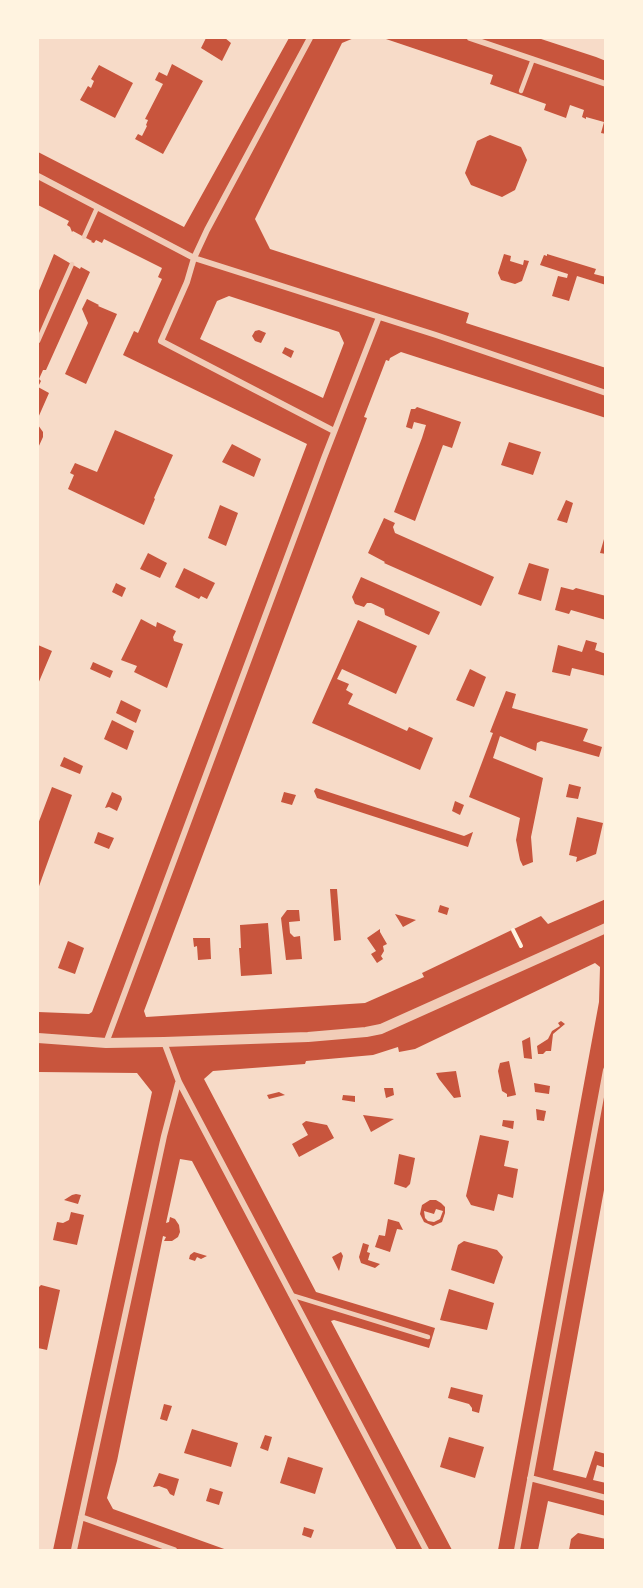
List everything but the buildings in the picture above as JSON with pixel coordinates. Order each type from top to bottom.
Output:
[{"type":"street","points":[[310,38],[207,230],[161,342],[334,431]]},
{"type":"street","points":[[471,38],[606,84]]},
{"type":"street","points":[[38,176],[194,258],[379,316],[606,393]]},
{"type":"street","points":[[106,1042],[379,316]]},
{"type":"street","points":[[38,1038],[106,1042],[164,1042],[308,1037],[366,1032],[381,1029],[606,928]]},
{"type":"street","points":[[164,1042],[178,1082],[426,1551]]},
{"type":"street","points":[[517,1551],[606,1070]]},
{"type":"street","points":[[74,1551],[178,1082]]},
{"type":"street","points":[[530,1478],[606,1498]]},
{"type":"street","points":[[81,1517],[174,1551]]},
{"type":"lane","points":[[521,91],[533,59]]},
{"type":"lane","points":[[84,237],[97,208]]},
{"type":"lane","points":[[38,340],[72,264]]},
{"type":"lane","points":[[291,1295],[428,1337]]}]
